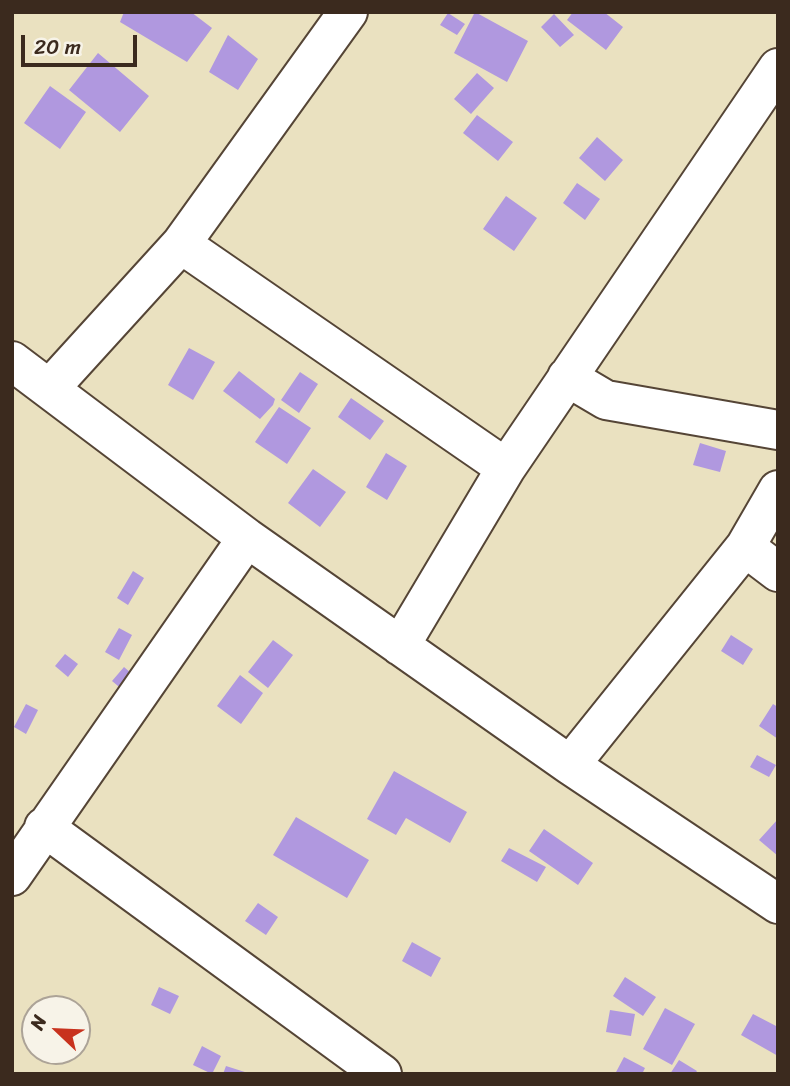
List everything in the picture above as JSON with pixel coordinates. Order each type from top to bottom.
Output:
[{"type":"street","points":[[50,388],[181,244],[348,12]]},
{"type":"street","points":[[400,646],[506,468],[778,68]]},
{"type":"street","points":[[181,244],[506,468]]},
{"type":"street","points":[[12,361],[247,538],[570,765],[778,904]]},
{"type":"street","points":[[567,377],[606,400],[778,430]]},
{"type":"street","points":[[570,765],[745,547],[778,489]]},
{"type":"street","points":[[12,876],[247,538]]},
{"type":"street","points":[[745,547],[778,572]]},
{"type":"street","points":[[44,828],[382,1074]]},
{"type":"building","points":[[124,12],[191,12],[212,28],[187,62],[120,22]]},
{"type":"building","points":[[475,12],[528,41],[507,82],[454,53]]},
{"type":"building","points":[[573,12],[604,12],[623,27],[606,50],[567,20]]},
{"type":"building","points":[[448,13],[465,24],[457,35],[440,25]]},
{"type":"building","points":[[554,14],[574,35],[560,47],[541,27]]},
{"type":"building","points":[[228,35],[258,59],[238,90],[209,72]]},
{"type":"building","points":[[98,53],[149,96],[120,132],[69,90]]},
{"type":"building","points":[[477,73],[494,88],[471,114],[454,99]]},
{"type":"building","points":[[50,86],[86,112],[60,149],[24,123]]},
{"type":"building","points":[[477,115],[513,142],[498,161],[463,133]]},
{"type":"building","points":[[597,137],[623,160],[605,181],[579,158]]},
{"type":"building","points":[[577,183],[600,199],[585,220],[563,203]]},
{"type":"building","points":[[506,196],[537,218],[514,251],[483,229]]},
{"type":"building","points":[[189,348],[215,362],[193,400],[168,385]]},
{"type":"building","points":[[239,371],[275,399],[260,419],[223,391]]},
{"type":"building","points":[[300,372],[318,384],[299,413],[281,400]]},
{"type":"building","points":[[351,398],[384,421],[370,440],[338,417]]},
{"type":"building","points":[[279,407],[311,428],[287,464],[255,442]]},
{"type":"building","points":[[700,443],[726,451],[720,472],[693,465]]},
{"type":"building","points":[[386,453],[407,466],[387,500],[366,487]]},
{"type":"building","points":[[313,469],[346,492],[320,527],[288,503]]},
{"type":"building","points":[[133,571],[144,578],[128,605],[117,598]]},
{"type":"building","points":[[119,628],[132,635],[119,660],[105,652]]},
{"type":"building","points":[[731,635],[753,649],[743,665],[721,651]]},
{"type":"building","points":[[273,640],[293,655],[268,688],[248,672]]},
{"type":"building","points":[[65,654],[78,664],[68,677],[55,666]]},
{"type":"building","points":[[124,667],[152,691],[141,705],[112,681]]},
{"type":"building","points":[[240,675],[263,693],[241,724],[217,706]]},
{"type":"building","points":[[26,704],[38,710],[26,734],[14,727]]},
{"type":"building","points":[[773,704],[778,707],[778,739],[759,726]]},
{"type":"building","points":[[757,755],[776,765],[769,777],[750,767]]},
{"type":"building","points":[[394,771],[467,812],[450,843],[406,818],[396,835],[367,819]]},
{"type":"building","points":[[296,817],[369,860],[347,898],[273,855]]},
{"type":"building","points":[[778,819],[778,856],[759,840]]},
{"type":"building","points":[[544,829],[593,863],[578,885],[529,851]]},
{"type":"building","points":[[509,848],[546,867],[537,882],[501,861]]},
{"type":"building","points":[[258,903],[278,917],[266,935],[245,921]]},
{"type":"building","points":[[412,942],[441,958],[431,977],[402,961]]},
{"type":"building","points":[[625,977],[656,997],[643,1016],[613,996]]},
{"type":"building","points":[[159,987],[179,996],[170,1014],[151,1005]]},
{"type":"building","points":[[665,1008],[695,1024],[672,1065],[643,1049]]},
{"type":"building","points":[[610,1010],[635,1014],[631,1036],[606,1032]]},
{"type":"building","points":[[753,1014],[778,1027],[778,1056],[741,1035]]},
{"type":"building","points":[[202,1046],[221,1056],[212,1074],[193,1065]]},
{"type":"building","points":[[624,1057],[645,1068],[642,1074],[615,1074]]},
{"type":"building","points":[[679,1060],[697,1071],[695,1074],[670,1074]]},
{"type":"building","points":[[226,1066],[248,1073],[248,1074],[223,1074]]}]
